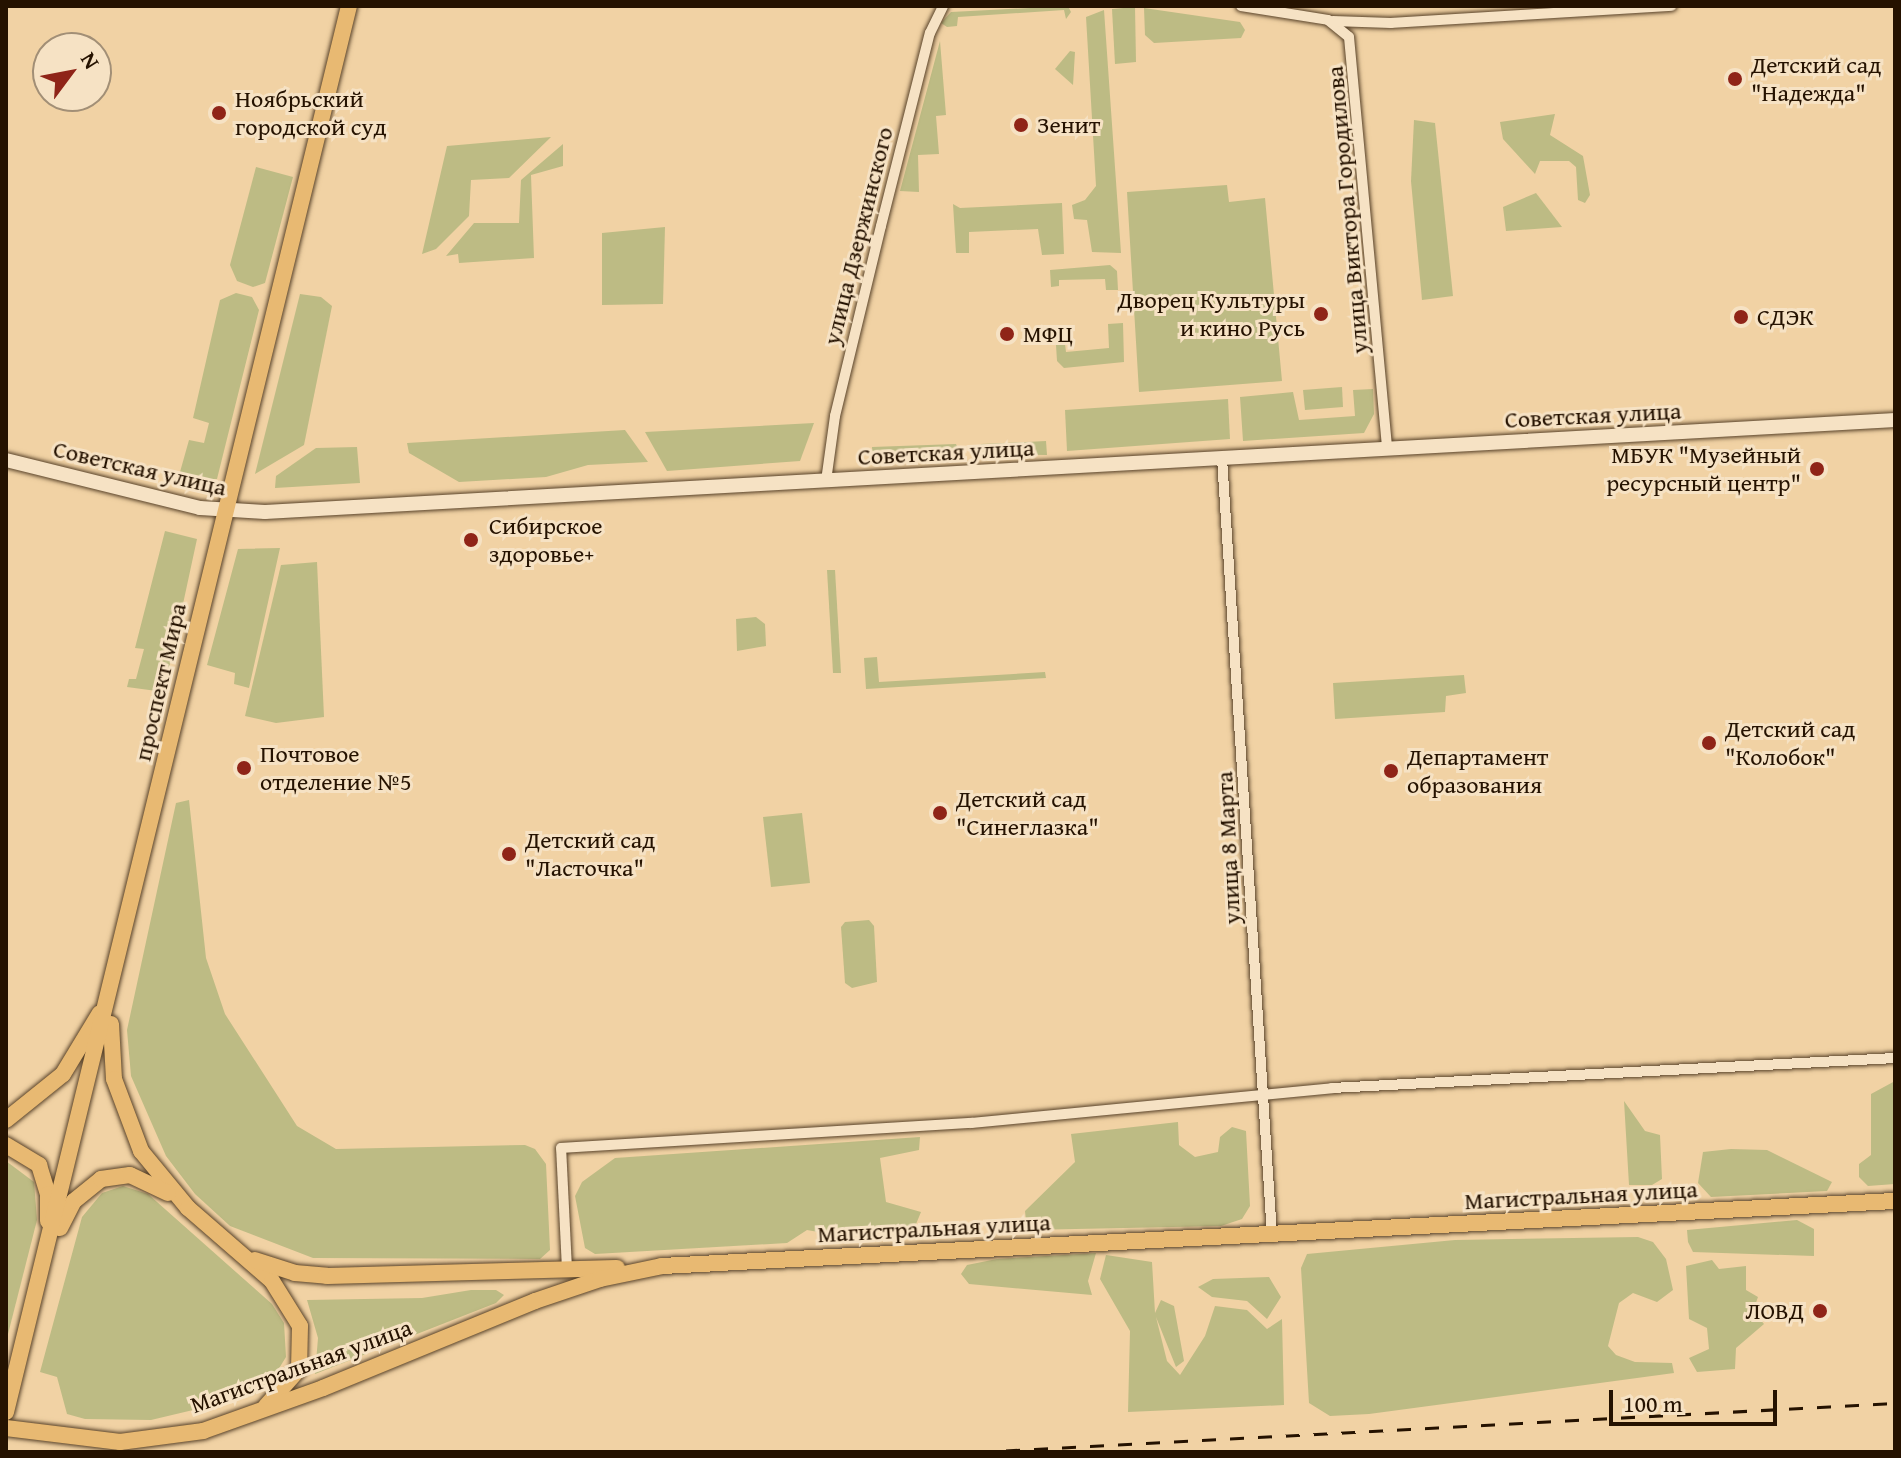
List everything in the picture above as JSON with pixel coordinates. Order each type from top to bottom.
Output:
[{"type":"main road","name":"проспект Мира","points":[[6,1412],[114,983],[349,6]]},
{"type":"main road","name":"Советская улица","points":[[6,460],[225,512],[1895,420]]},
{"type":"main road","points":[[6,1120],[63,1074],[83,1048],[114,983]]},
{"type":"main road","points":[[114,983],[110,1051],[119,1101],[141,1151],[188,1208]]},
{"type":"main road","points":[[6,1145],[29,1156],[45,1177],[48,1251]]},
{"type":"main road","points":[[48,1251],[74,1201],[101,1179],[143,1179],[188,1208],[242,1254],[284,1296],[303,1342],[293,1379],[251,1416]]},
{"type":"main road","name":"Магистральная улица","points":[[6,1428],[132,1441],[172,1437],[251,1416],[535,1301],[600,1279],[662,1266],[1895,1201]]},
{"type":"main road","points":[[242,1254],[276,1269],[327,1276],[662,1266]]},
{"type":"street","name":"улица Дзержинского","points":[[826,481],[835,416],[885,213],[930,33],[943,6]]},
{"type":"street","points":[[1241,6],[1328,20],[1391,23],[1671,6]]},
{"type":"street","name":"улица Виктора Городилова","points":[[1328,20],[1349,37],[1354,52],[1387,448]]},
{"type":"street","name":"улица 8 Марта","points":[[1222,458],[1272,1235]]},
{"type":"street","points":[[567,1269],[561,1148],[971,1123],[1332,1088],[1895,1058]]},
{"type":"shaded area","points":[[1068,6],[1071,12],[1066,19],[1064,10],[958,17],[957,26],[947,27],[941,23],[951,12]]},
{"type":"shaded area","points":[[1135,7],[1136,62],[1115,64],[1112,9]]},
{"type":"shaded area","points":[[1144,8],[1240,22],[1245,30],[1241,38],[1154,43],[1145,35]]},
{"type":"shaded area","points":[[1104,10],[1121,253],[1092,252],[1087,220],[1074,219],[1072,205],[1085,200],[1096,186],[1086,17]]},
{"type":"shaded area","points":[[940,41],[946,115],[936,116],[939,154],[918,155],[919,192],[900,191]]},
{"type":"shaded area","points":[[1070,51],[1075,52],[1073,85],[1055,69]]},
{"type":"shaded area","points":[[1555,114],[1550,135],[1583,156],[1590,195],[1585,203],[1578,200],[1576,167],[1569,161],[1540,161],[1535,174],[1503,139],[1500,122]]},
{"type":"shaded area","points":[[1414,120],[1435,123],[1453,296],[1422,300],[1411,181]]},
{"type":"shaded area","points":[[551,137],[509,178],[471,180],[469,216],[436,249],[422,254],[447,146]]},
{"type":"shaded area","points":[[563,144],[563,166],[531,175],[534,258],[459,263],[458,254],[446,256],[474,223],[519,223],[521,180]]},
{"type":"shaded area","points":[[256,167],[293,177],[265,283],[253,287],[237,281],[230,265]]},
{"type":"shaded area","points":[[1227,185],[1229,202],[1265,198],[1282,381],[1139,392],[1127,192]]},
{"type":"shaded area","points":[[1536,193],[1562,227],[1506,231],[1503,207]]},
{"type":"shaded area","points":[[1062,203],[1064,254],[1042,255],[1038,229],[969,232],[969,253],[956,253],[953,204],[960,208]]},
{"type":"shaded area","points":[[665,227],[663,304],[602,305],[602,233]]},
{"type":"shaded area","points":[[1110,265],[1117,271],[1118,290],[1106,290],[1105,279],[1059,280],[1059,286],[1051,287],[1050,270]]},
{"type":"shaded area","points":[[236,293],[252,297],[259,310],[217,479],[206,479],[180,472],[189,440],[204,443],[209,423],[193,418],[220,300]]},
{"type":"shaded area","points":[[300,294],[321,297],[332,306],[304,445],[255,474]]},
{"type":"shaded area","points":[[1123,323],[1124,362],[1064,368],[1057,361],[1056,345],[1065,344],[1066,352],[1109,348],[1108,324]]},
{"type":"shaded area","points":[[1342,387],[1343,407],[1305,410],[1303,390]]},
{"type":"shaded area","points":[[1373,389],[1374,414],[1364,433],[1243,441],[1240,397],[1293,392],[1299,420],[1355,416],[1353,390]]},
{"type":"shaded area","points":[[1228,399],[1230,439],[1067,451],[1065,410]]},
{"type":"shaded area","points":[[814,423],[800,461],[667,471],[645,432]]},
{"type":"shaded area","points":[[625,430],[648,462],[588,465],[546,477],[459,482],[409,453],[407,443]]},
{"type":"shaded area","points":[[1046,441],[1047,455],[976,454],[981,444]]},
{"type":"shaded area","points":[[956,444],[962,457],[956,459],[873,463],[872,447]]},
{"type":"shaded area","points":[[357,447],[360,483],[275,488],[276,476],[316,448]]},
{"type":"shaded area","points":[[165,531],[197,539],[164,692],[127,687],[129,679],[136,679],[144,649],[135,648]]},
{"type":"shaded area","points":[[280,548],[249,688],[234,684],[235,673],[207,665],[238,549]]},
{"type":"shaded area","points":[[317,562],[324,717],[276,723],[245,716],[281,565]]},
{"type":"shaded area","points":[[827,570],[835,570],[841,673],[833,673]]},
{"type":"shaded area","points":[[756,617],[765,624],[766,646],[737,651],[736,619]]},
{"type":"shaded area","points":[[877,657],[879,682],[1045,672],[1046,678],[866,689],[864,658]]},
{"type":"shaded area","points":[[1464,675],[1466,693],[1446,696],[1445,712],[1335,719],[1333,683]]},
{"type":"shaded area","points":[[189,800],[206,958],[225,1014],[297,1126],[336,1149],[525,1145],[535,1149],[546,1164],[550,1250],[540,1259],[313,1258],[230,1226],[195,1194],[166,1156],[131,1076],[127,1030],[176,803]]},
{"type":"shaded area","points":[[802,813],[810,883],[771,887],[763,817]]},
{"type":"shaded area","points":[[869,920],[874,926],[877,982],[852,988],[845,983],[841,927],[845,922]]},
{"type":"shaded area","points":[[1895,1081],[1895,1184],[1868,1186],[1859,1177],[1859,1164],[1871,1155],[1871,1094]]},
{"type":"shaded area","points":[[1624,1101],[1645,1131],[1660,1135],[1662,1179],[1652,1185],[1629,1185]]},
{"type":"shaded area","points":[[1178,1122],[1179,1145],[1195,1157],[1218,1152],[1220,1137],[1232,1127],[1246,1131],[1250,1206],[1242,1219],[1221,1226],[1027,1230],[1025,1211],[1075,1162],[1071,1134]]},
{"type":"shaded area","points":[[920,1137],[919,1150],[880,1158],[886,1202],[921,1212],[914,1229],[835,1235],[807,1230],[787,1243],[595,1254],[585,1248],[575,1196],[582,1182],[615,1158]]},
{"type":"shaded area","points":[[1767,1150],[1832,1182],[1827,1191],[1711,1197],[1698,1183],[1703,1152]]},
{"type":"shaded area","points":[[6,1161],[34,1182],[37,1220],[6,1342]]},
{"type":"shaded area","points":[[123,1186],[148,1194],[272,1304],[284,1323],[286,1357],[270,1383],[252,1396],[151,1420],[85,1419],[67,1414],[57,1377],[40,1372],[82,1217],[102,1193]]},
{"type":"shaded area","points":[[1797,1220],[1814,1229],[1814,1256],[1693,1252],[1688,1242],[1687,1230]]},
{"type":"shaded area","points":[[1638,1237],[1653,1242],[1666,1259],[1673,1290],[1657,1302],[1633,1293],[1619,1303],[1608,1346],[1616,1355],[1635,1362],[1672,1363],[1674,1373],[1369,1414],[1330,1416],[1309,1403],[1301,1268],[1307,1254],[1455,1240]]},
{"type":"shaded area","points":[[1096,1253],[1088,1281],[1092,1295],[969,1284],[961,1274],[967,1265],[997,1259]]},
{"type":"shaded area","points":[[1106,1255],[1152,1262],[1155,1313],[1161,1300],[1174,1306],[1184,1361],[1176,1367],[1156,1317],[1167,1361],[1180,1375],[1205,1336],[1215,1306],[1247,1310],[1267,1329],[1282,1319],[1284,1405],[1128,1412],[1130,1331],[1100,1279]]},
{"type":"shaded area","points":[[1712,1260],[1719,1269],[1746,1266],[1746,1290],[1758,1297],[1753,1311],[1764,1324],[1736,1348],[1735,1369],[1697,1372],[1689,1358],[1709,1349],[1707,1328],[1689,1319],[1686,1266]]},
{"type":"shaded area","points":[[1269,1277],[1281,1297],[1267,1319],[1247,1301],[1212,1297],[1198,1287],[1213,1279]]},
{"type":"shaded area","points":[[471,1290],[496,1290],[504,1295],[496,1303],[315,1374],[318,1338],[307,1300],[422,1298]]},
{"type":"railway","points":[[978,1452],[1895,1403]]},
{"type":"place","name":"Детский сад \"Надежда\"","points":[[1735,79]]},
{"type":"place","name":"Ноябрьский городской суд","points":[[219,113]]},
{"type":"place","name":"Зенит","points":[[1021,125]]},
{"type":"place","name":"Дворец Культуры и кино Русь","points":[[1321,314]]},
{"type":"place","name":"СДЭК","points":[[1741,317]]},
{"type":"place","name":"МФЦ","points":[[1007,334]]},
{"type":"place","name":"МБУК \"Музейный ресурсный центр\"","points":[[1817,469]]},
{"type":"place","name":"Сибирское здоровье+","points":[[471,540]]},
{"type":"place","name":"Детский сад \"Колобок\"","points":[[1709,743]]},
{"type":"place","name":"Почтовое отделение №5","points":[[244,768]]},
{"type":"place","name":"Департамент образования","points":[[1391,771]]},
{"type":"place","name":"Детский сад \"Синеглазка\"","points":[[940,813]]},
{"type":"place","name":"Детский сад \"Ласточка\"","points":[[509,854]]},
{"type":"place","name":"ЛОВД","points":[[1820,1311]]}]
